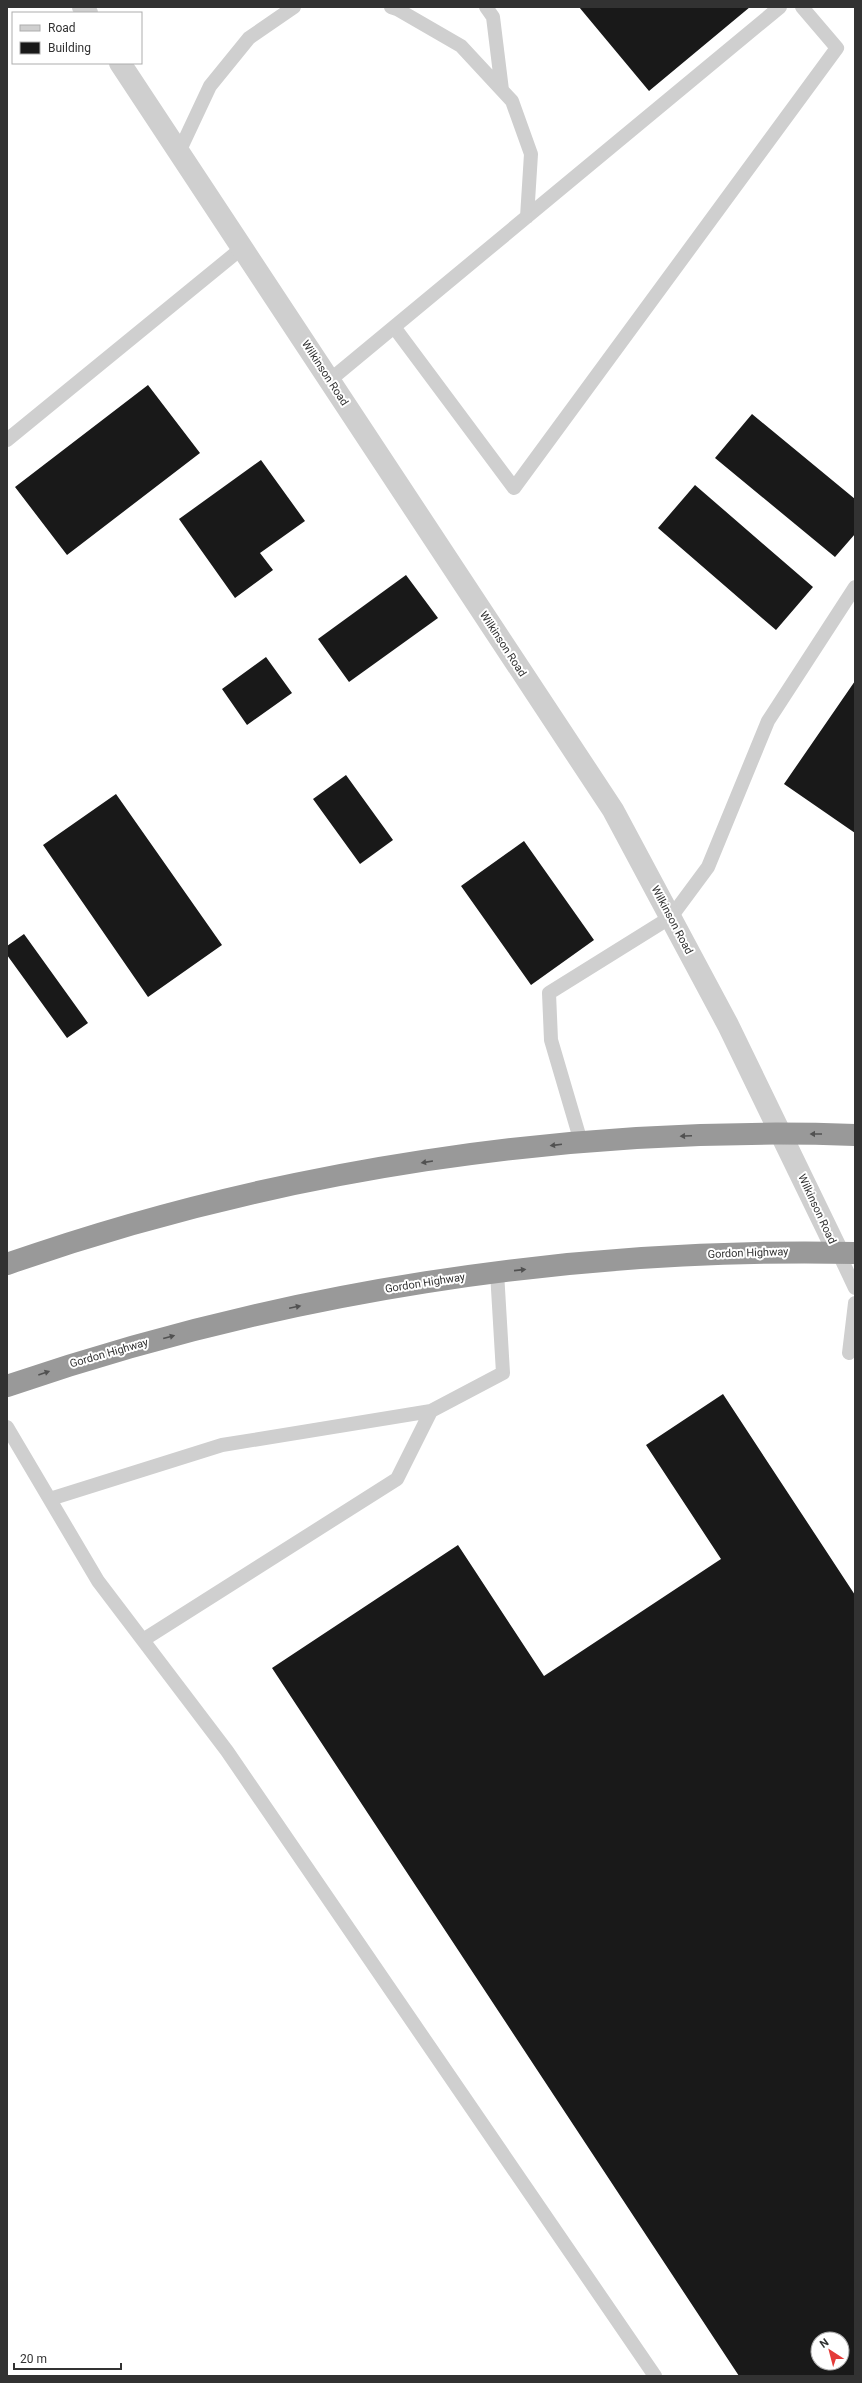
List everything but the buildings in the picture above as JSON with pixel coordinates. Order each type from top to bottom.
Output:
[{"type":"highway","points":[[7,1264],[75,1240],[196,1207],[323,1179],[457,1157],[581,1142],[712,1135],[855,1135]]},
{"type":"highway","name":"Gordon Highway","points":[[7,1386],[91,1357],[220,1323],[343,1297],[497,1272],[602,1261],[733,1253],[846,1252]]},
{"type":"street","name":"Wilkinson Road","points":[[121,64],[613,810],[728,1025],[782,1134],[846,1252]]},
{"type":"lane","points":[[179,152],[210,86],[249,38],[294,7]]},
{"type":"lane","points":[[391,7],[397,8],[461,46],[512,101],[531,154],[527,216]]},
{"type":"lane","points":[[486,7],[493,18],[502,90]]},
{"type":"lane","points":[[330,380],[780,7]]},
{"type":"lane","points":[[394,327],[514,488],[837,48],[802,7]]},
{"type":"lane","points":[[7,440],[242,248]]},
{"type":"lane","points":[[581,1142],[551,1040],[549,993],[670,917],[708,867],[768,721],[855,587]]},
{"type":"lane","points":[[846,1252],[855,1288]]},
{"type":"lane","points":[[50,1499],[222,1445],[431,1411],[503,1374],[497,1272]]},
{"type":"lane","points":[[849,1353],[855,1303]]},
{"type":"lane","points":[[143,1640],[397,1479],[431,1411]]},
{"type":"lane","points":[[7,1427],[98,1581],[227,1751],[655,2376]]}]
